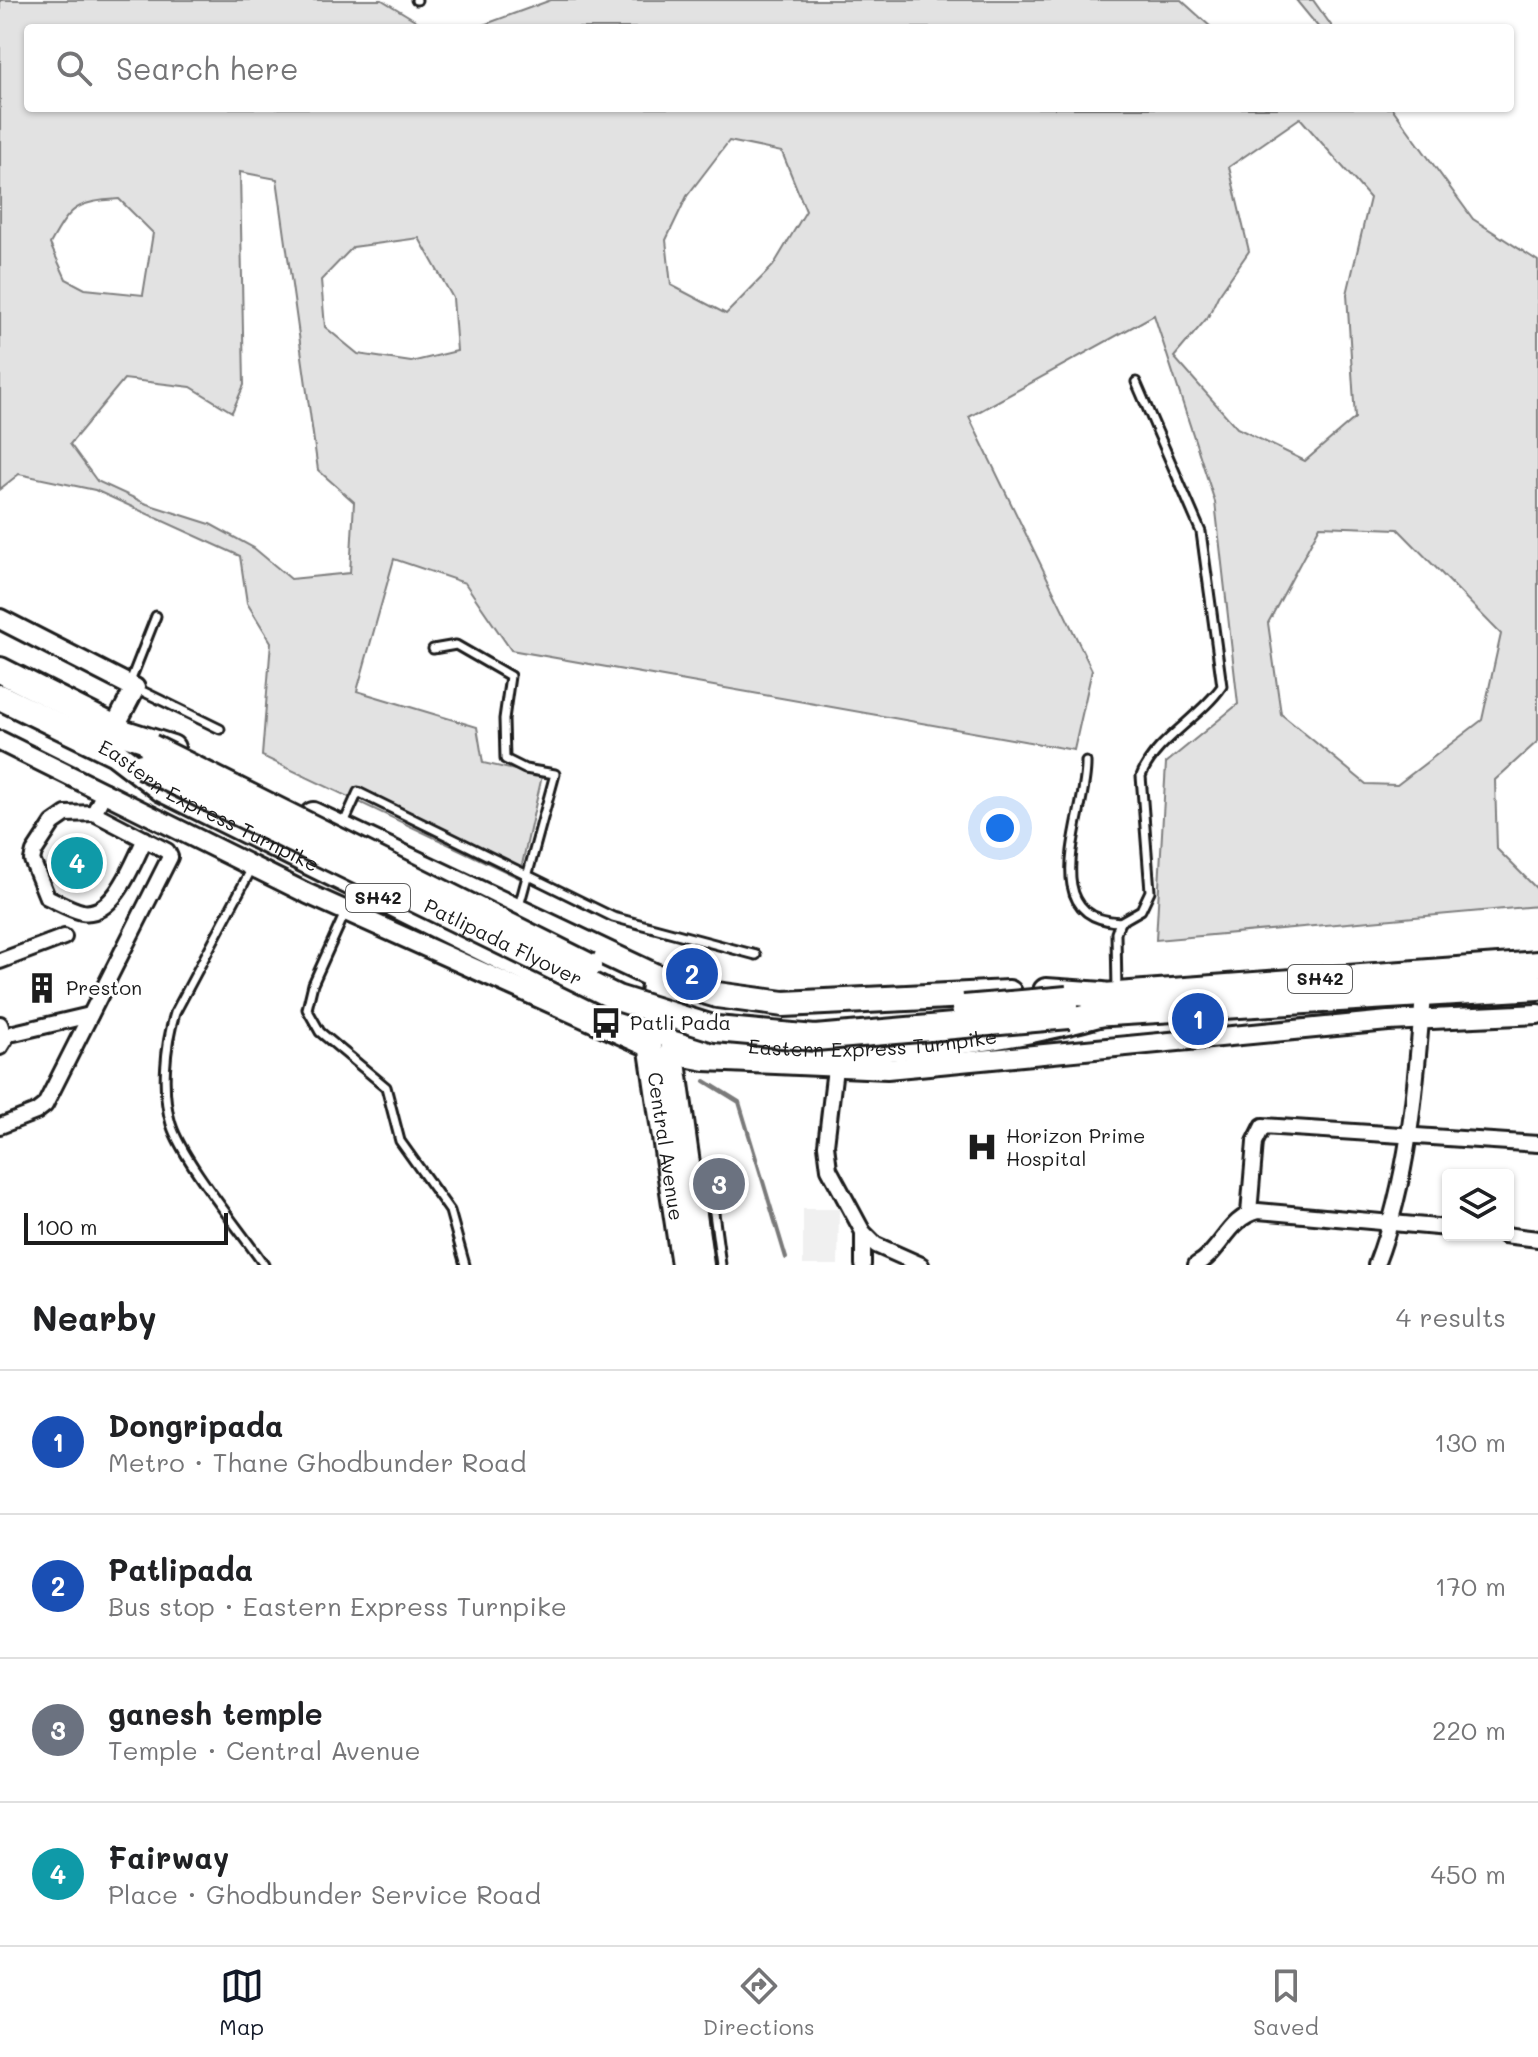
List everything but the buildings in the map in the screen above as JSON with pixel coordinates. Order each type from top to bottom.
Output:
[{"type":"main road","name":"Eastern Express Turnpike","points":[[0,670],[118,738],[162,789],[661,1042],[762,1047],[915,1046],[1052,1028],[1109,1001]]},
{"type":"main road","name":"Eastern Express Turnpike","points":[[0,697],[118,738],[176,750],[517,913],[663,979],[717,995],[784,1004],[1044,991],[1109,1001]]},
{"type":"main road","name":"Patlipada Flyover","points":[[118,738],[146,756],[617,998],[716,1029],[815,1038],[1109,1001]]},
{"type":"main road","name":"SH42","points":[[1109,1001],[1538,964]]},
{"type":"main road","points":[[661,1042],[663,979]]},
{"type":"main road","name":"SH42","points":[[1109,1001],[1423,995],[1538,987]]},
{"type":"main road","name":"Central Avenue","points":[[661,1042],[683,1265]]},
{"type":"main road","name":"Central Avenue","points":[[661,1042],[702,1265]]},
{"type":"street","points":[[0,619],[132,686],[118,738]]},
{"type":"street","points":[[0,741],[345,911],[705,1061],[887,1069],[1421,1020],[1538,1014]]},
{"type":"street","points":[[94,813],[105,791]]},
{"type":"street","points":[[0,1126],[45,1105],[170,857],[167,851],[145,839],[94,813],[66,814],[53,823],[34,852],[32,860],[47,897],[84,913],[97,911],[117,894],[145,839]]},
{"type":"street","points":[[0,961],[64,937]]},
{"type":"street","points":[[1376,1265],[1393,1221],[1408,1134],[1423,995]]},
{"type":"street","points":[[14,1033],[90,1015]]},
{"type":"street","points":[[0,1024],[5,1039],[0,1047]]},
{"type":"street","points":[[835,1068],[826,1145],[829,1169],[863,1232],[876,1245],[921,1265]]},
{"type":"street","points":[[1249,1213],[1255,1142],[1263,1126],[1538,1144]]},
{"type":"street","points":[[1196,1265],[1215,1249],[1238,1219],[1249,1213],[1393,1221],[1442,1227]]},
{"type":"street","points":[[863,1232],[863,1265]]},
{"type":"street","points":[[1514,1236],[1538,1239]]},
{"type":"street","points":[[1213,1265],[1215,1249]]},
{"type":"lane","points":[[1086,762],[1087,780],[1074,832],[1071,879],[1074,898],[1085,913],[1101,922],[1120,922],[1141,910],[1150,891],[1141,776],[1146,762],[1212,701],[1222,686],[1201,532],[1136,382]]},
{"type":"lane","points":[[156,616],[132,686],[220,729]]},
{"type":"lane","points":[[433,649],[456,645],[510,676],[504,719],[505,759],[525,769],[555,774],[517,913]]},
{"type":"lane","points":[[341,829],[358,792],[613,917],[756,955]]},
{"type":"lane","points":[[253,867],[175,1013],[168,1035],[166,1104],[172,1128],[184,1150],[264,1265]]},
{"type":"lane","points":[[345,911],[313,984],[307,1009],[320,1032],[386,1087],[400,1141],[450,1211],[464,1264]]},
{"type":"lane","points":[[1109,1001],[1116,933],[1120,922]]},
{"type":"lane","points":[[710,1183],[721,1265]]},
{"type":"shaded area","points":[[0,0],[382,0],[420,23],[24,24],[24,112],[1395,112],[1473,219],[1538,261],[1538,741],[1495,780],[1497,849],[1538,890],[1538,906],[1156,940],[1166,763],[1238,704],[1215,502],[1154,315],[969,417],[1092,670],[1074,750],[511,650],[465,583],[394,559],[357,691],[477,727],[483,763],[542,776],[519,878],[262,756],[271,642],[247,603],[240,556],[95,490],[19,474],[0,489]],"holes":[[[1300,118],[1370,198],[1347,294],[1355,418],[1305,461],[1237,428],[1174,357],[1208,317],[1218,296],[1249,251],[1229,167]],[[729,141],[782,152],[806,211],[773,266],[726,314],[671,285],[666,240],[687,196]],[[240,172],[277,179],[318,470],[354,502],[350,573],[291,579],[254,548],[210,524],[147,504],[97,481],[70,444],[124,379],[191,387],[232,412],[244,385]],[[119,199],[153,233],[143,295],[85,289],[66,279],[50,244],[76,208]],[[419,238],[453,298],[457,351],[411,362],[358,354],[325,327],[321,280],[353,247]],[[1320,526],[1398,529],[1501,634],[1482,720],[1397,785],[1366,784],[1281,714],[1268,623]]]},
{"type":"shaded area","points":[[551,0],[1181,0],[1208,24],[486,24]]},
{"type":"shaded area","points":[[1296,0],[1313,0],[1330,24],[1316,24]]},
{"type":"shaded area","points":[[803,1209],[839,1209],[838,1265],[803,1265]]},
{"type":"waterway","points":[[705,1081],[739,1102],[786,1258]]},
{"type":"place","name":"Fairway","points":[[77,863]]},
{"type":"place","name":"Patlipada","points":[[692,974]]},
{"type":"place","name":"Preston","points":[[42,988]]},
{"type":"place","name":"Dongripada","points":[[1198,1019]]},
{"type":"place","name":"Patli Pada","points":[[606,1023]]},
{"type":"place","name":"Horizon Prime Hospital","points":[[982,1147]]},
{"type":"place","name":"ganesh temple","points":[[719,1184]]}]
